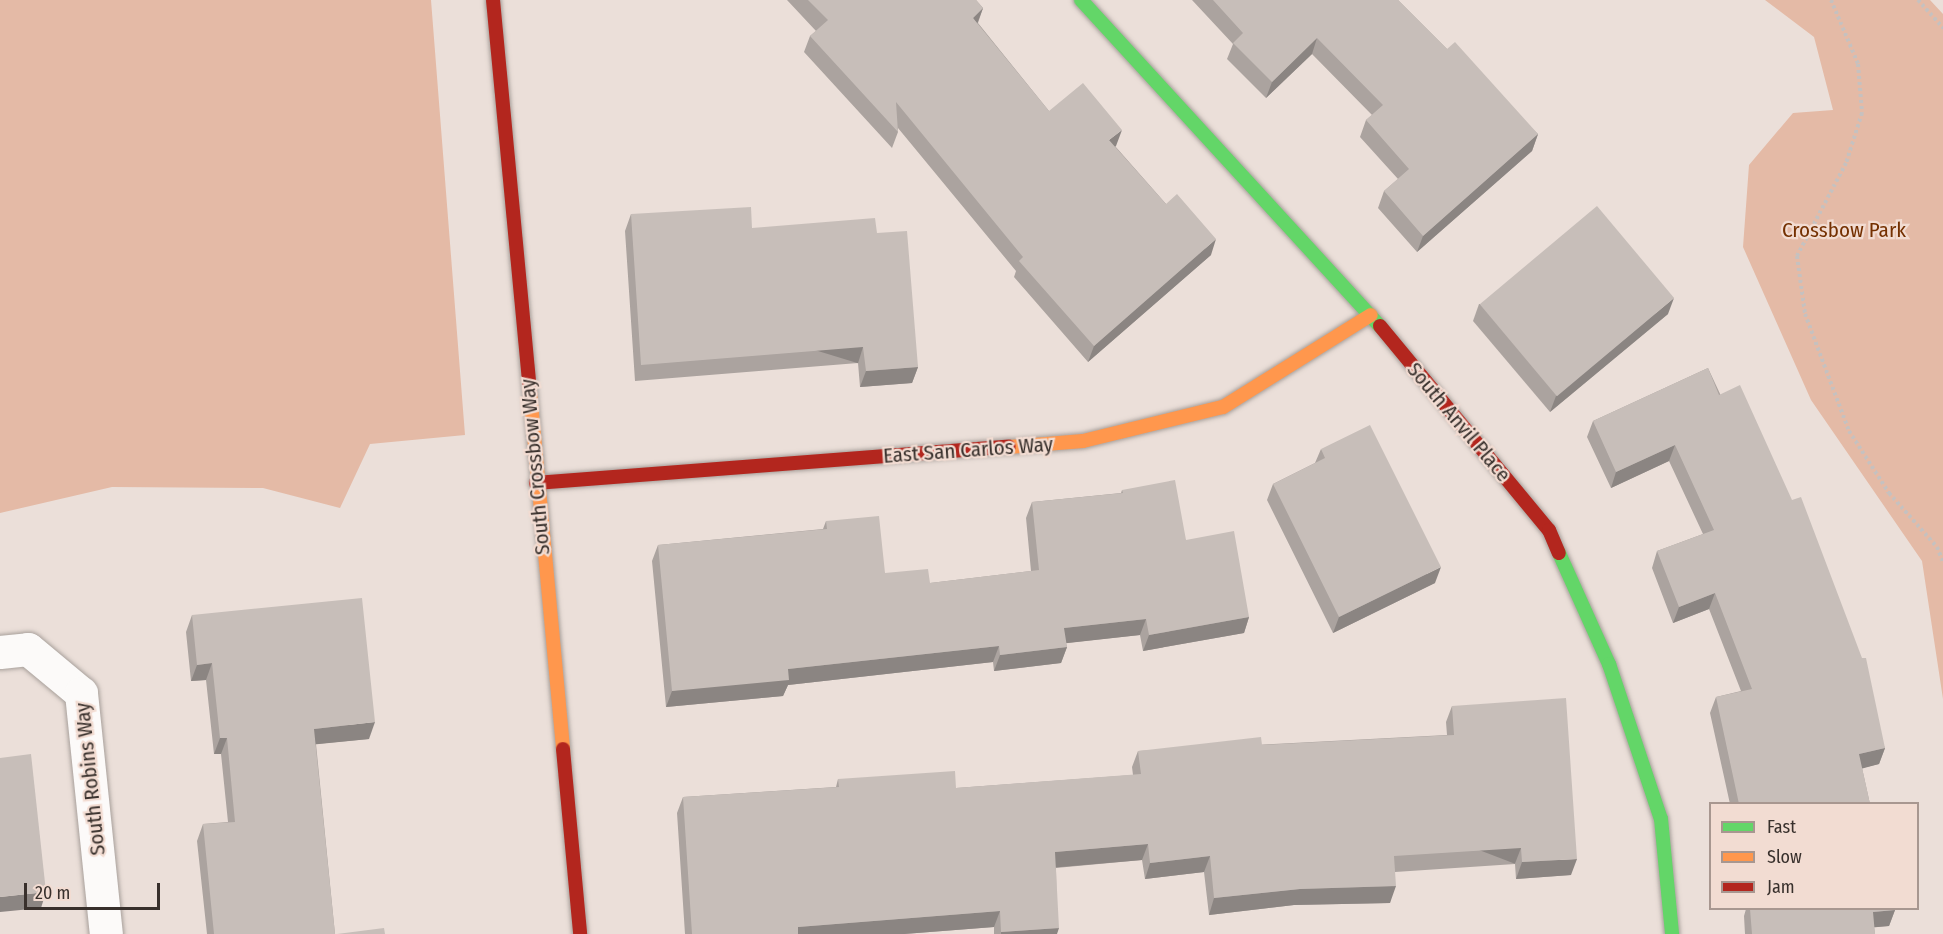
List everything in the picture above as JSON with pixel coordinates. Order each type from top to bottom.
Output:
[{"type":"street","name":"South Crossbow Way","points":[[493,0],[536,483],[580,934]]},
{"type":"street","name":"South Anvil Place","points":[[1081,0],[1371,315],[1549,530],[1609,664],[1661,819],[1672,934]]},
{"type":"street","name":"East San Carlos Way","points":[[536,483],[1083,441],[1223,406],[1371,315]]},
{"type":"street","name":"South Robins Way","points":[[14,650],[81,693],[106,934]]},
{"type":"path","points":[[1831,0],[1858,64],[1862,113],[1846,163],[1797,256],[1805,314],[1849,431],[1889,493],[1936,547],[1943,562]]},
{"type":"path","points":[[1918,0],[1943,28]]},
{"type":"green space","points":[[0,0],[431,0],[465,435],[370,444],[340,508],[263,488],[112,487],[0,513]]},
{"type":"green space","name":"Crossbow Park","points":[[1765,0],[1930,0],[1943,14],[1943,699],[1922,561],[1811,400],[1743,247],[1749,165],[1793,113],[1833,110],[1814,37]]},
{"type":"building","points":[[808,0],[976,0],[983,8],[973,18],[1049,111],[1083,83],[1122,130],[1109,140],[1166,204],[1177,194],[1216,239],[1094,346],[1019,261],[1023,257],[896,102],[898,132],[810,36],[828,20]]},
{"type":"building","points":[[1213,0],[1398,0],[1447,49],[1455,42],[1538,134],[1423,236],[1384,191],[1409,169],[1366,120],[1383,105],[1317,38],[1272,82],[1233,43],[1243,33]]},
{"type":"building","points":[[1597,206],[1674,298],[1557,396],[1480,304]]},
{"type":"building","points":[[751,207],[752,228],[875,218],[877,233],[907,231],[918,367],[866,371],[863,347],[641,365],[631,214]]},
{"type":"building","points":[[1708,368],[1719,395],[1740,385],[1792,500],[1801,497],[1862,658],[1866,658],[1885,748],[1859,754],[1870,802],[1739,802],[1716,697],[1752,689],[1715,593],[1679,607],[1657,551],[1714,530],[1675,445],[1616,472],[1593,421]]},
{"type":"building","points":[[1370,425],[1441,567],[1339,617],[1273,484],[1325,458],[1321,449]]},
{"type":"building","points":[[1175,480],[1186,540],[1234,531],[1249,617],[1149,635],[1146,619],[1064,628],[1067,647],[1000,655],[999,646],[788,669],[789,680],[672,691],[658,545],[827,529],[826,521],[879,516],[885,573],[928,569],[930,583],[1039,570],[1032,502],[1123,493],[1122,490]]},
{"type":"building","points":[[362,598],[375,722],[314,729],[335,934],[214,934],[203,824],[235,822],[227,738],[220,738],[212,663],[197,665],[192,615]]},
{"type":"building","points":[[1566,698],[1577,859],[1522,862],[1521,848],[1394,856],[1396,886],[1300,889],[1214,898],[1210,856],[1150,863],[1148,844],[1055,852],[1059,928],[1001,932],[1000,911],[798,927],[798,934],[692,934],[683,797],[839,787],[838,779],[955,771],[956,788],[1141,774],[1138,751],[1261,737],[1262,745],[1454,735],[1452,706]]},
{"type":"building","points":[[31,754],[46,892],[0,897],[0,758]]},
{"type":"building","points":[[1750,910],[1895,910],[1873,912],[1875,934],[1752,934]]},
{"type":"building","points":[[384,928],[385,934],[337,934]]},
{"type":"traffic: fast","points":[[1081,0],[1380,326]]},
{"type":"traffic: fast","points":[[1559,553],[1609,664],[1661,819],[1672,934]]},
{"type":"traffic: slow","points":[[1009,447],[1083,441],[1223,407],[1371,315]]},
{"type":"traffic: slow","points":[[530,392],[563,749]]},
{"type":"traffic: jam","points":[[493,0],[530,392]]},
{"type":"traffic: jam","points":[[1380,326],[1549,530],[1559,553]]},
{"type":"traffic: jam","points":[[536,483],[1009,447]]},
{"type":"traffic: jam","points":[[563,749],[580,934]]}]
